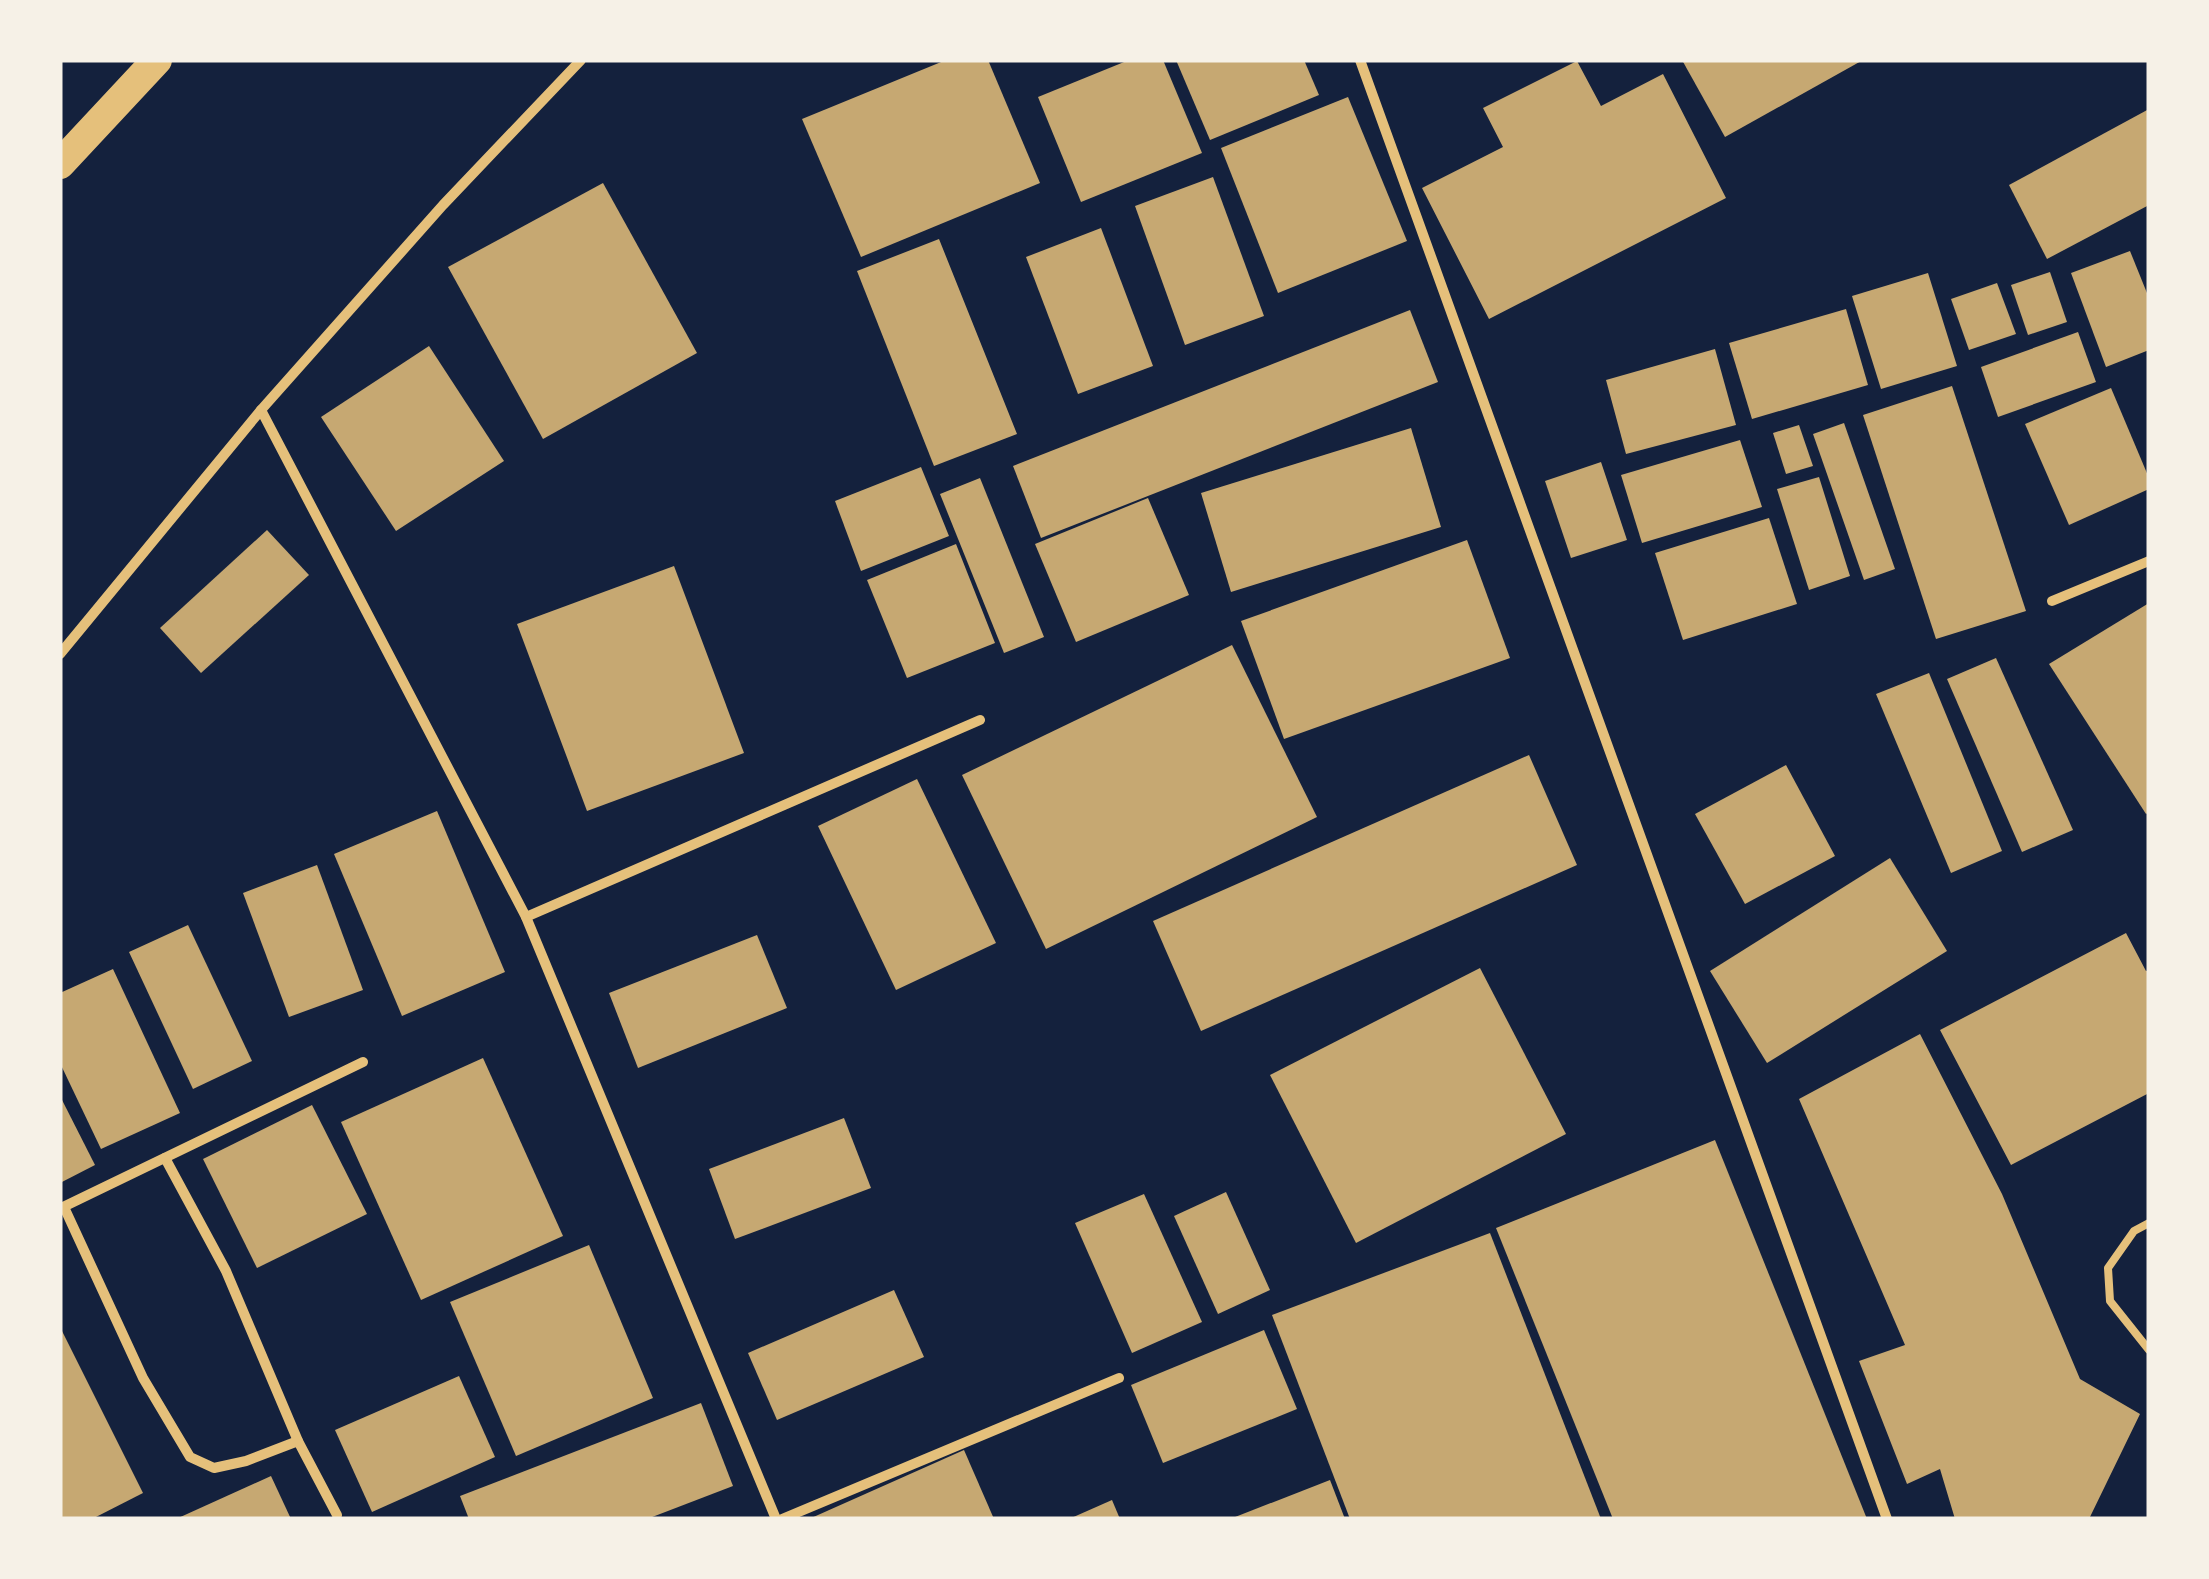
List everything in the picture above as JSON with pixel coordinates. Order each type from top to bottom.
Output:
[{"type":"highway","points":[[60,164],[157,60]]},
{"type":"street","points":[[60,654],[261,410],[443,205],[582,60]]},
{"type":"street","points":[[1360,60],[1887,1519]]},
{"type":"street","points":[[261,410],[526,917],[779,1519],[1119,1378]]},
{"type":"street","points":[[2052,600],[2149,561]]},
{"type":"street","points":[[526,917],[980,720]]},
{"type":"street","points":[[298,1441],[246,1461],[214,1468],[190,1457],[142,1378],[62,1208],[364,1062]]},
{"type":"street","points":[[165,1158],[226,1271],[298,1441],[336,1515]]},
{"type":"lane","points":[[2149,1223],[2134,1231],[2108,1268],[2110,1302],[2149,1350]]},
{"type":"building","points":[[946,60],[988,60],[1040,183],[861,257],[802,119]]},
{"type":"building","points":[[1129,60],[1163,60],[1202,153],[1081,202],[1038,97]]},
{"type":"building","points":[[1176,60],[1304,60],[1319,95],[1210,140]]},
{"type":"building","points":[[1682,60],[1863,60],[1725,137]]},
{"type":"building","points":[[1577,61],[1601,106],[1663,74],[1726,198],[1489,319],[1422,188],[1503,147],[1483,108]]},
{"type":"building","points":[[1348,97],[1407,241],[1278,293],[1221,148]]},
{"type":"building","points":[[2149,109],[2149,205],[2047,259],[2009,185]]},
{"type":"building","points":[[1213,177],[1264,316],[1185,345],[1135,206]]},
{"type":"building","points":[[603,183],[697,353],[543,439],[448,267]]},
{"type":"building","points":[[1101,228],[1153,366],[1078,394],[1026,257]]},
{"type":"building","points":[[939,239],[1017,434],[934,466],[857,271]]},
{"type":"building","points":[[2130,251],[2149,298],[2149,350],[2106,367],[2071,273]]},
{"type":"building","points":[[2050,272],[2067,322],[2028,335],[2011,285]]},
{"type":"building","points":[[1928,273],[1957,366],[1881,389],[1852,296]]},
{"type":"building","points":[[1997,283],[2016,334],[1969,350],[1951,299]]},
{"type":"building","points":[[1846,309],[1868,385],[1752,419],[1729,343]]},
{"type":"building","points":[[1410,310],[1438,382],[1041,538],[1013,466]]},
{"type":"building","points":[[2078,332],[2096,382],[1998,417],[1981,367]]},
{"type":"building","points":[[429,346],[504,461],[396,531],[321,417]]},
{"type":"building","points":[[1715,349],[1736,425],[1626,454],[1606,380]]},
{"type":"building","points":[[1952,386],[2026,611],[1936,639],[1863,415]]},
{"type":"building","points":[[2111,388],[2149,478],[2149,489],[2069,525],[2025,424]]},
{"type":"building","points":[[1844,423],[1895,569],[1864,580],[1813,434]]},
{"type":"building","points":[[1799,425],[1813,466],[1786,474],[1773,433]]},
{"type":"building","points":[[1411,428],[1441,527],[1231,592],[1201,493]]},
{"type":"building","points":[[1740,440],[1762,507],[1642,543],[1621,475]]},
{"type":"building","points":[[1601,462],[1627,540],[1571,558],[1545,481]]},
{"type":"building","points":[[921,467],[949,536],[861,571],[835,501]]},
{"type":"building","points":[[1819,477],[1850,576],[1809,590],[1777,489]]},
{"type":"building","points":[[980,478],[1044,637],[1004,653],[940,494]]},
{"type":"building","points":[[1148,498],[1189,595],[1076,642],[1035,544]]},
{"type":"building","points":[[1769,518],[1797,604],[1683,640],[1655,553]]},
{"type":"building","points":[[267,530],[309,575],[201,673],[160,628]]},
{"type":"building","points":[[1467,540],[1510,658],[1284,739],[1241,621]]},
{"type":"building","points":[[956,544],[995,643],[907,678],[867,580]]},
{"type":"building","points":[[674,566],[744,753],[587,811],[517,624]]},
{"type":"building","points":[[2149,603],[2149,812],[2146,814],[2049,664]]},
{"type":"building","points":[[1232,645],[1317,817],[1046,949],[962,775]]},
{"type":"building","points":[[1996,658],[2073,830],[2022,852],[1947,679]]},
{"type":"building","points":[[1929,673],[2002,851],[1951,873],[1876,694]]},
{"type":"building","points":[[1529,755],[1577,865],[1201,1031],[1153,921]]},
{"type":"building","points":[[1786,765],[1835,856],[1745,904],[1695,814]]},
{"type":"building","points":[[917,779],[996,943],[896,990],[818,826]]},
{"type":"building","points":[[437,811],[505,972],[402,1016],[334,854]]},
{"type":"building","points":[[1890,858],[1947,951],[1767,1063],[1710,971]]},
{"type":"building","points":[[317,865],[363,990],[289,1017],[243,893]]},
{"type":"building","points":[[188,925],[252,1061],[193,1089],[129,952]]},
{"type":"building","points":[[2126,933],[2146,971],[2149,970],[2149,1093],[2011,1165],[1940,1030]]},
{"type":"building","points":[[757,935],[787,1008],[638,1068],[609,993]]},
{"type":"building","points":[[1480,968],[1566,1134],[1356,1243],[1270,1075]]},
{"type":"building","points":[[113,969],[180,1113],[101,1149],[60,1063],[60,993]]},
{"type":"building","points":[[1920,1034],[2002,1194],[2080,1379],[2140,1414],[2089,1519],[1955,1519],[1940,1469],[1907,1484],[1859,1361],[1905,1345],[1799,1099]]},
{"type":"building","points":[[483,1058],[563,1236],[421,1300],[341,1122]]},
{"type":"building","points":[[60,1096],[95,1165],[60,1183]]},
{"type":"building","points":[[312,1105],[367,1214],[257,1268],[203,1159]]},
{"type":"building","points":[[844,1118],[871,1188],[735,1239],[709,1169]]},
{"type":"building","points":[[1715,1140],[1867,1519],[1613,1519],[1496,1228]]},
{"type":"building","points":[[1226,1192],[1270,1290],[1218,1314],[1174,1216]]},
{"type":"building","points":[[1144,1194],[1202,1322],[1132,1353],[1075,1223]]},
{"type":"building","points":[[1490,1233],[1601,1519],[1350,1519],[1272,1315]]},
{"type":"building","points":[[589,1245],[653,1398],[516,1456],[450,1302]]},
{"type":"building","points":[[894,1290],[924,1357],[777,1420],[748,1353]]},
{"type":"building","points":[[60,1327],[143,1493],[92,1519],[60,1519]]},
{"type":"building","points":[[1264,1330],[1297,1409],[1163,1463],[1131,1385]]},
{"type":"building","points":[[459,1376],[495,1457],[372,1512],[335,1430]]},
{"type":"building","points":[[701,1403],[733,1486],[647,1519],[469,1519],[460,1496]]},
{"type":"building","points":[[964,1450],[994,1519],[809,1519]]},
{"type":"building","points":[[271,1476],[291,1519],[176,1519]]},
{"type":"building","points":[[1330,1480],[1345,1519],[1230,1519]]},
{"type":"building","points":[[1112,1500],[1120,1519],[1069,1519]]}]
